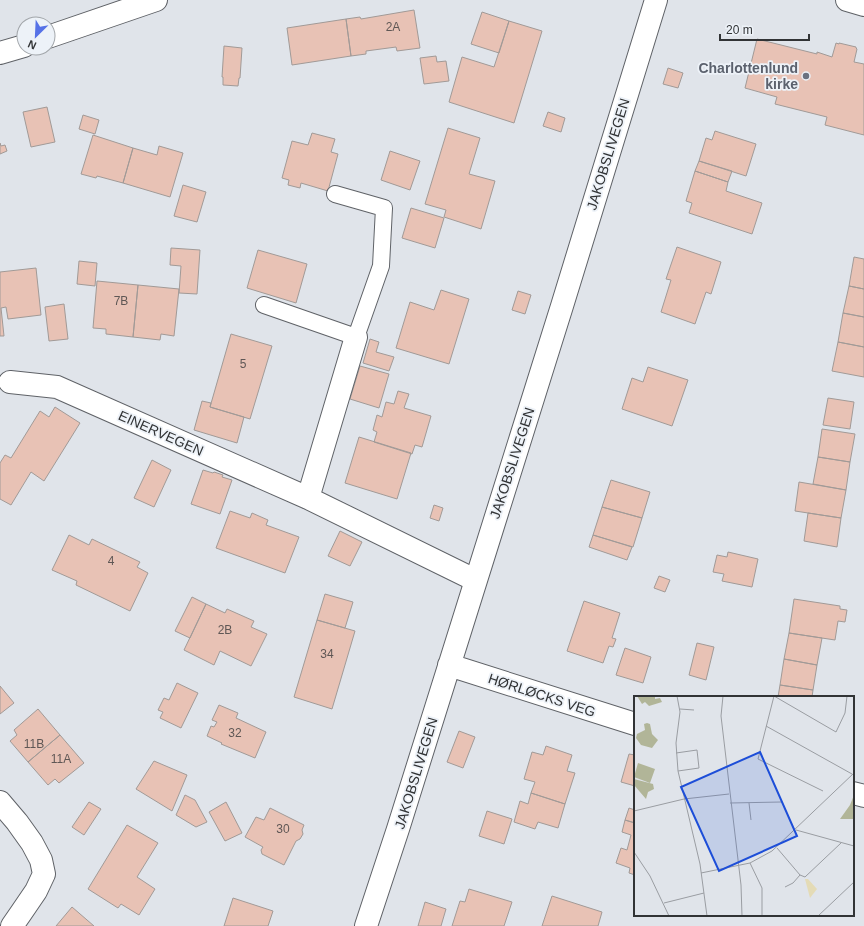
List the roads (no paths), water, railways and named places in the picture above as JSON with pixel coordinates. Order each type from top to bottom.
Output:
[{"type":"street","points":[[56,34],[156,0]]},
{"type":"street","name":"JAKOBSLIVEGEN","points":[[366,926],[398,829],[562,306],[656,0]]},
{"type":"street","points":[[847,0],[864,5]]},
{"type":"street","points":[[0,54],[16,49]]},
{"type":"street","points":[[308,498],[356,337]]},
{"type":"street","name":"EINERVEGEN","points":[[10,382],[57,387],[308,498],[475,580]]},
{"type":"street","name":"HØRLØCKS VEG","points":[[449,665],[634,724]]},
{"type":"street","points":[[854,793],[864,796]]},
{"type":"street","points":[[0,802],[17,822],[32,844],[41,860],[44,874],[36,891],[12,926]]},
{"type":"lane","points":[[264,305],[356,337],[381,266],[384,208],[335,194]]},
{"type":"place","name":"Charlottenlund kirke","points":[[806,76]]}]
